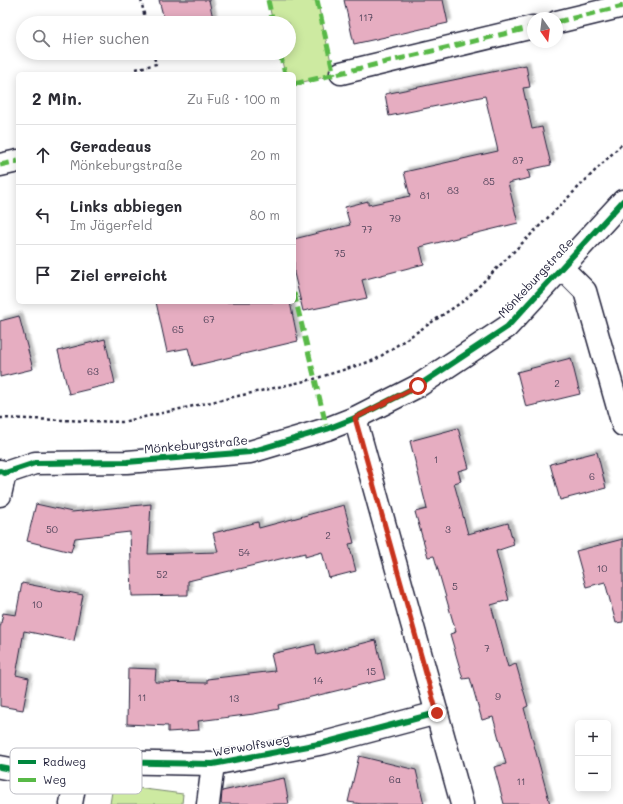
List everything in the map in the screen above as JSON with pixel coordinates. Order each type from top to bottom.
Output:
[{"type":"street","points":[[563,21],[623,6]]},
{"type":"street","points":[[341,73],[527,28]]},
{"type":"street","points":[[0,165],[16,161]]},
{"type":"street","name":"Mönkeburgstraße","points":[[2,472],[35,463],[127,462],[250,452],[327,429],[355,418],[418,386],[506,327],[623,201]]},
{"type":"street","points":[[561,267],[585,290],[623,425]]},
{"type":"street","points":[[355,418],[462,804]]},
{"type":"street","points":[[0,496],[2,472]]},
{"type":"street","name":"Werwolfsweg","points":[[142,763],[213,764],[324,743],[437,713]]},
{"type":"street","points":[[208,804],[213,764]]},
{"type":"street","points":[[0,767],[10,769]]},
{"type":"street","points":[[71,804],[73,794]]},
{"type":"path","points":[[141,0],[144,16]]},
{"type":"path","points":[[136,69],[156,64],[155,60]]},
{"type":"path","points":[[0,418],[122,422],[314,379],[375,360],[465,300],[623,143]]},
{"type":"green space","points":[[268,0],[317,0],[334,75],[296,84],[296,72],[285,72],[282,60],[296,60],[296,16],[271,16]]},
{"type":"green space","points":[[142,789],[183,794],[182,804],[110,804],[112,794],[142,794]]},
{"type":"building","points":[[159,0],[209,0],[212,16],[163,16]]},
{"type":"building","points":[[344,0],[443,0],[448,23],[354,44]]},
{"type":"building","points":[[526,65],[530,87],[523,88],[532,129],[542,127],[551,165],[528,170],[530,178],[508,183],[518,223],[420,247],[424,264],[362,280],[367,298],[303,311],[296,281],[296,238],[350,225],[345,207],[368,201],[368,205],[410,196],[404,172],[498,151],[485,96],[389,116],[385,94]]},
{"type":"building","points":[[156,304],[290,304],[298,341],[193,366],[188,348],[167,352]]},
{"type":"building","points":[[19,316],[33,369],[0,377],[0,321]]},
{"type":"building","points":[[105,339],[115,383],[69,394],[58,351]]},
{"type":"building","points":[[571,358],[580,394],[526,407],[517,372]]},
{"type":"building","points":[[458,428],[469,468],[458,471],[461,481],[454,483],[468,534],[508,523],[514,545],[496,551],[509,600],[491,605],[508,667],[516,664],[528,706],[524,708],[550,804],[504,804],[494,767],[506,764],[493,717],[482,720],[470,678],[463,679],[450,634],[456,632],[434,556],[428,557],[415,512],[427,509],[410,441]]},
{"type":"building","points":[[597,452],[606,488],[560,500],[550,464]]},
{"type":"building","points":[[36,504],[72,512],[151,504],[148,554],[218,552],[213,533],[258,522],[259,528],[344,505],[354,543],[349,544],[356,571],[329,578],[322,552],[305,557],[305,553],[188,581],[188,595],[132,596],[130,532],[75,538],[71,552],[27,541]]},
{"type":"building","points":[[623,539],[623,622],[616,623],[605,582],[586,587],[576,551]]},
{"type":"building","points":[[22,583],[83,595],[74,641],[24,631],[16,675],[29,678],[23,710],[0,706],[0,628],[3,613],[16,615]]},
{"type":"building","points":[[376,640],[385,679],[278,705],[279,709],[254,714],[198,721],[199,730],[168,732],[168,726],[127,724],[128,668],[156,669],[155,682],[207,683],[207,679],[275,671],[271,654],[315,644],[317,655]]},
{"type":"building","points":[[359,756],[416,770],[424,804],[362,804],[348,802]]},
{"type":"building","points":[[284,778],[289,804],[221,804],[222,791]]},
{"type":"marked path","points":[[268,0],[271,16]]},
{"type":"marked path","points":[[317,0],[334,75]]},
{"type":"marked path","points":[[563,21],[623,6]]},
{"type":"marked path","points":[[296,84],[527,28]]},
{"type":"marked path","points":[[282,60],[285,72]]},
{"type":"marked path","points":[[0,165],[16,161]]},
{"type":"marked path","points":[[296,301],[327,429]]},
{"type":"cycle path","points":[[0,471],[5,473],[35,463],[127,462],[250,452],[327,429],[355,418],[418,386],[507,327],[623,201]]},
{"type":"cycle path","points":[[142,763],[213,764],[324,743],[437,713]]},
{"type":"cycle path","points":[[0,767],[10,769]]},
{"type":"route","points":[[418,386],[355,418],[437,713]]}]
